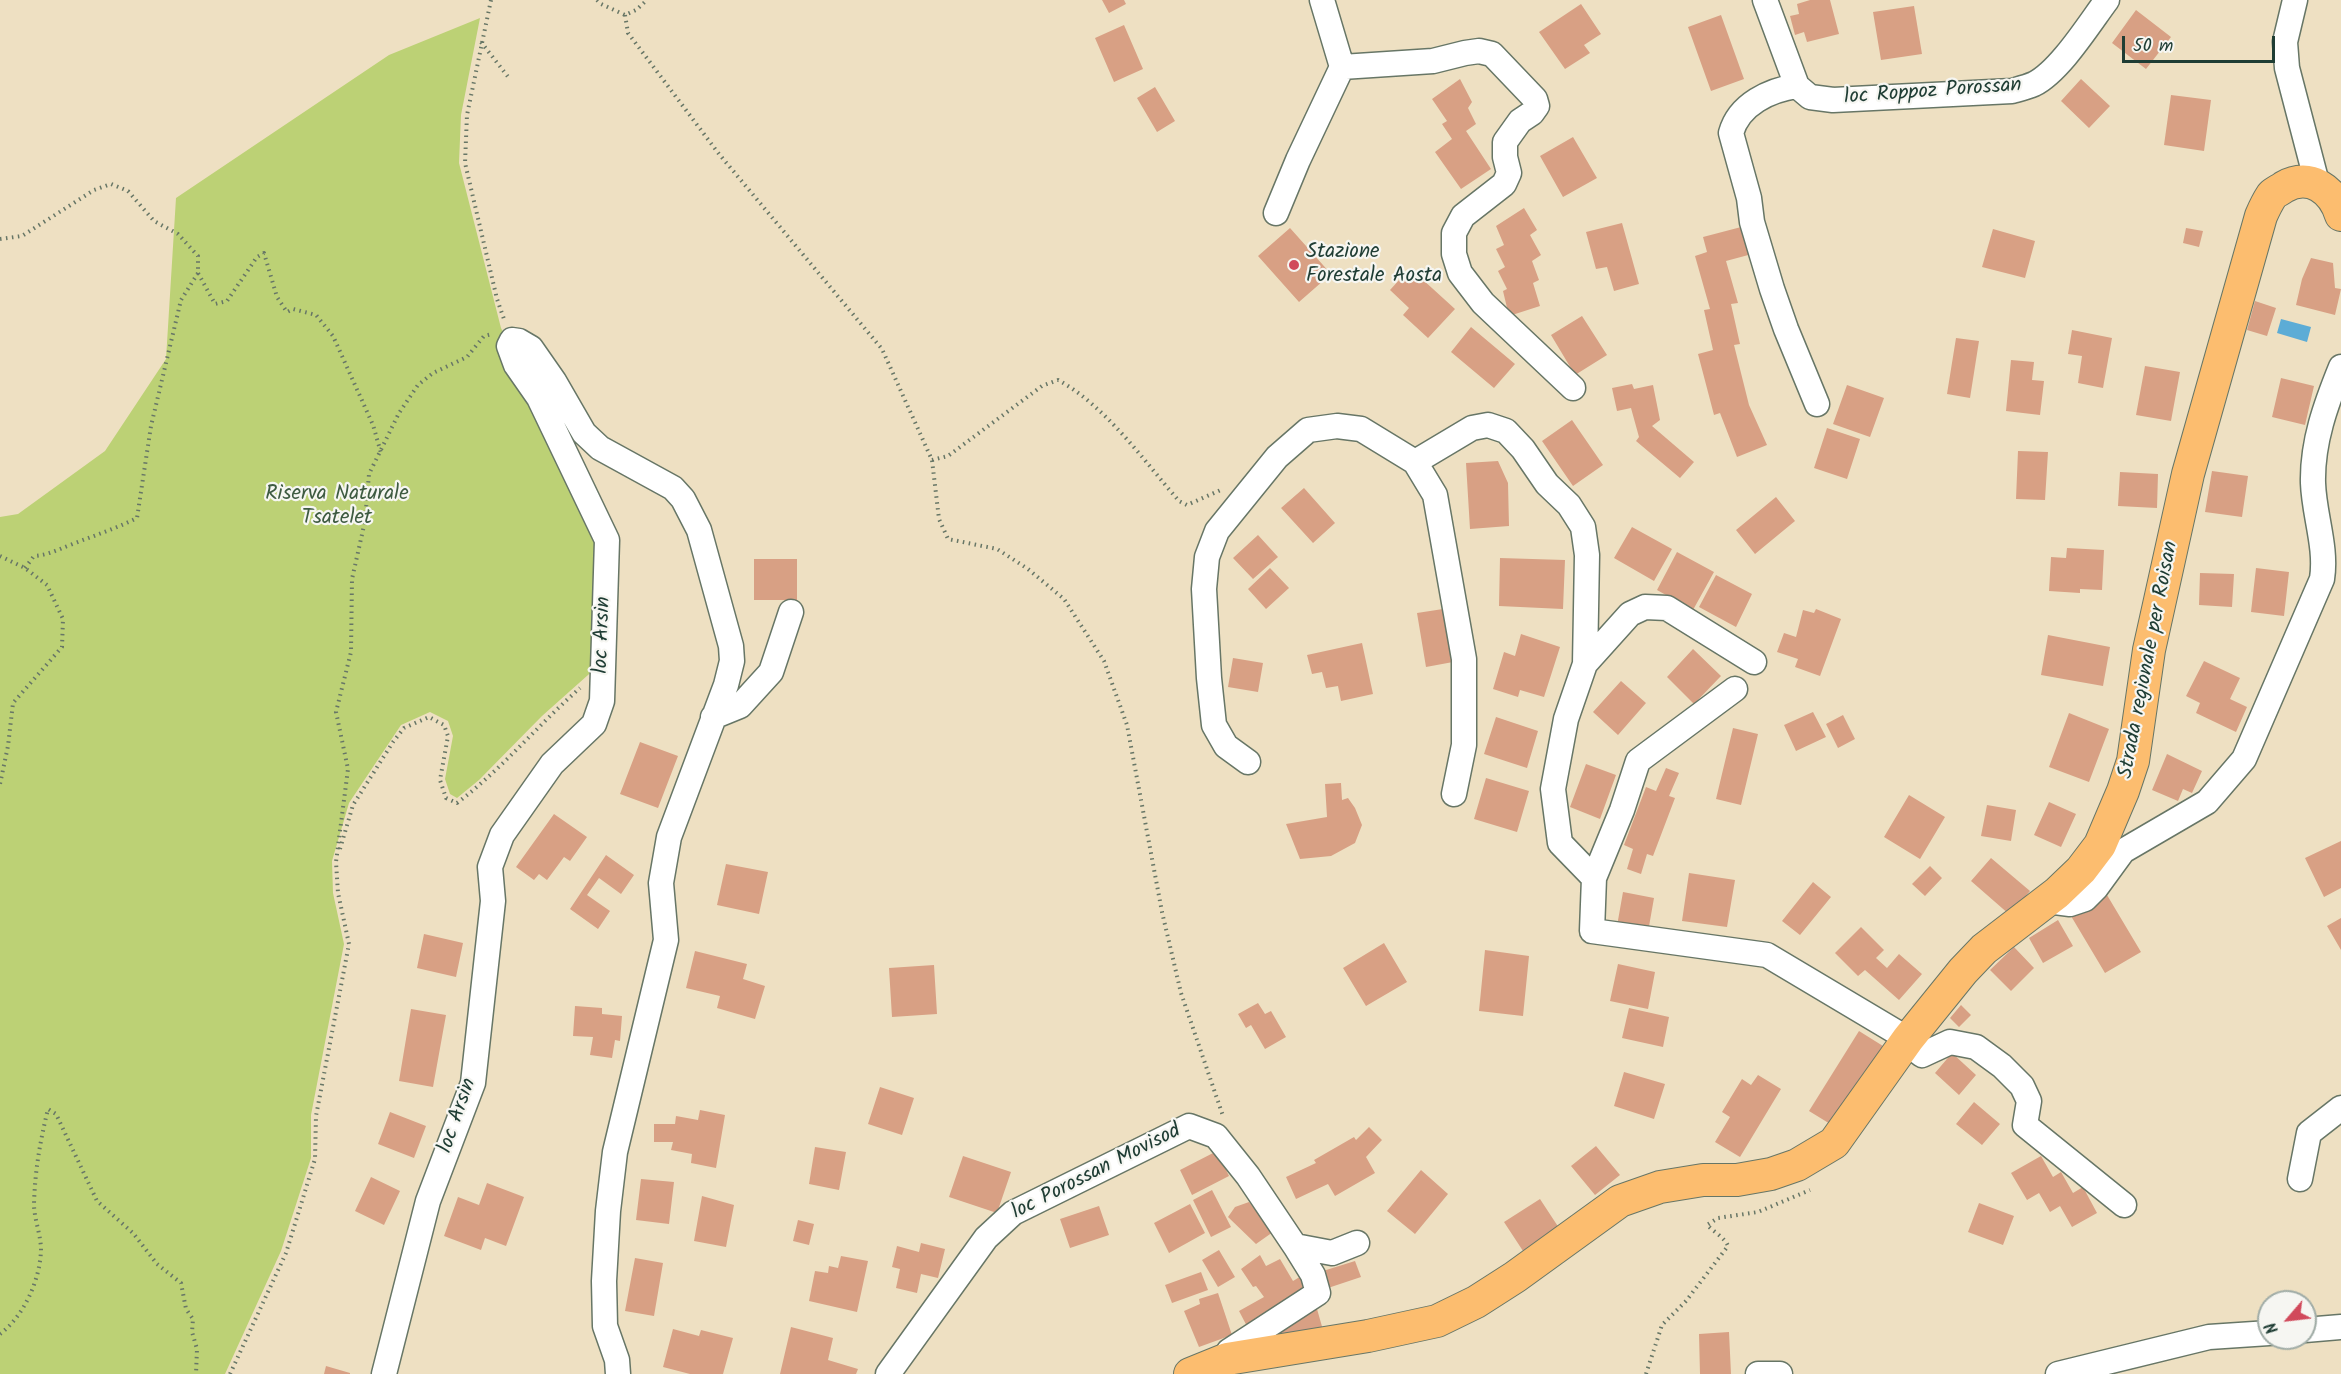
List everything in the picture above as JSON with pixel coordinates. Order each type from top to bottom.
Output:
[{"type":"main road","name":"Strada regionale per Roisan","points":[[1190,1374],[1227,1359],[1368,1336],[1437,1321],[1476,1302],[1505,1283],[1620,1201],[1660,1187],[1703,1180],[1737,1180],[1771,1174],[1797,1165],[1834,1143],[1908,1039],[1963,970],[1984,949],[2047,901],[2081,870],[2100,844],[2133,761],[2149,650],[2188,474],[2261,216],[2273,194],[2289,184],[2302,181],[2317,183]]},
{"type":"main road","points":[[2317,183],[2329,191],[2341,215]]},
{"type":"street","points":[[1276,213],[1342,67],[1322,0]]},
{"type":"street","points":[[1765,0],[1797,86],[1780,89],[1751,103],[1733,124],[1731,133],[1749,198],[1752,222],[1772,289],[1786,329],[1818,404]]},
{"type":"street","name":"loc Roppoz Porossan","points":[[1797,86],[1810,97],[1833,100],[2012,91],[2033,85],[2048,75],[2107,0]]},
{"type":"street","points":[[2295,0],[2284,42],[2287,68],[2317,183]]},
{"type":"street","points":[[1342,67],[1433,61],[1465,52],[1479,51],[1492,54],[1535,99],[1537,106],[1532,113],[1520,121],[1505,142],[1505,157],[1509,173],[1504,184],[1463,216],[1454,233],[1454,254],[1460,273],[1483,303],[1573,388]]},
{"type":"street","name":"loc Arsin","points":[[384,1374],[428,1201],[473,1083],[493,901],[490,867],[502,835],[552,764],[594,724],[602,701],[607,540],[539,398],[516,365],[509,345],[512,340],[531,348],[554,381],[584,433],[600,448],[673,488],[683,499],[699,530],[731,646],[732,661],[726,685],[669,837],[661,883],[666,940],[615,1152],[608,1211],[604,1292],[605,1326],[617,1360],[618,1374]]},
{"type":"street","points":[[2047,901],[2070,904],[2085,899],[2123,851],[2207,802],[2244,759],[2322,579],[2325,563],[2313,484],[2314,447],[2341,367]]},
{"type":"street","points":[[1415,462],[1472,429],[1488,425],[1506,431],[1523,448],[1546,484],[1569,505],[1583,527],[1587,555],[1585,664],[1566,719],[1553,789],[1560,843],[1594,879]]},
{"type":"street","points":[[1248,762],[1226,746],[1214,725],[1204,589],[1208,557],[1217,531],[1247,492],[1277,457],[1308,430],[1337,426],[1361,429],[1389,444],[1415,462],[1435,495],[1464,659],[1464,745],[1454,794]]},
{"type":"street","points":[[1585,664],[1630,615],[1645,607],[1667,608],[1754,662]]},
{"type":"street","points":[[713,717],[740,706],[771,672],[791,612]]},
{"type":"street","points":[[1735,689],[1638,761],[1622,810],[1594,879],[1592,931],[1767,955],[1908,1039],[1914,1049],[1923,1055],[1950,1042],[1976,1047],[2002,1066],[2022,1086],[2029,1101],[2025,1125],[2124,1205]]},
{"type":"street","points":[[2300,1179],[2309,1133],[2341,1107]]},
{"type":"street","name":"loc Porossan Movisod","points":[[888,1374],[986,1238],[1013,1213],[1189,1126],[1216,1136],[1295,1246],[1313,1275],[1318,1293],[1228,1351],[1227,1359]]},
{"type":"street","points":[[1295,1246],[1332,1253],[1357,1243]]},
{"type":"street","points":[[2317,1329],[2341,1327]]},
{"type":"street","points":[[2058,1374],[2209,1337],[2257,1334]]},
{"type":"street","points":[[1758,1374],[1780,1374]]},
{"type":"path","points":[[491,0],[467,115],[465,163],[497,299],[507,329]]},
{"type":"path","points":[[597,0],[625,15],[636,10],[646,0]]},
{"type":"path","points":[[625,15],[628,33],[719,154],[882,349],[932,460],[939,519],[948,539],[997,549],[1028,569],[1064,599],[1104,661],[1127,725],[1162,912],[1181,993],[1226,1122],[1230,1155]]},
{"type":"path","points":[[481,42],[509,78]]},
{"type":"path","points":[[0,239],[22,236],[94,190],[111,184],[128,191],[154,221],[178,234],[198,256],[198,273],[215,303],[227,302],[257,257],[264,253],[277,297],[287,312],[293,309],[316,315],[333,336],[373,425],[381,453]]},
{"type":"path","points":[[25,568],[34,556],[49,555],[110,532],[136,518],[151,426],[181,300],[198,273]]},
{"type":"path","points":[[230,1374],[286,1253],[315,1159],[316,1116],[349,944],[338,892],[336,862],[348,769],[336,712],[351,652],[352,579],[365,521],[369,474],[399,413],[418,385],[433,373],[467,357],[484,336],[495,333]]},
{"type":"path","points":[[932,460],[948,456],[1042,387],[1058,380],[1075,389],[1139,451],[1179,501],[1187,505],[1223,489],[1233,488],[1247,492]]},
{"type":"path","points":[[0,556],[25,568],[47,585],[63,619],[62,647],[13,703],[8,746],[0,784]]},
{"type":"path","points":[[336,862],[353,805],[404,728],[429,717],[444,725],[448,736],[440,780],[446,798],[457,803],[482,784],[545,719],[603,668]]},
{"type":"path","points":[[0,1334],[11,1326],[26,1303],[36,1277],[41,1249],[34,1208],[36,1161],[48,1109],[56,1114],[97,1201],[133,1233],[157,1264],[181,1283],[186,1309],[193,1318],[192,1332],[197,1349],[196,1374]]},
{"type":"path","points":[[1646,1374],[1662,1326],[1686,1301],[1728,1246],[1726,1241],[1707,1225],[1718,1218],[1758,1212],[1809,1190],[1826,1175],[1817,1153]]},
{"type":"green space","name":"Riserva Naturale Tsatelet","points":[[480,18],[461,115],[459,163],[501,328],[601,541],[597,667],[542,716],[479,780],[457,798],[450,794],[445,779],[453,736],[448,721],[430,712],[401,725],[349,803],[332,861],[333,893],[344,944],[311,1115],[311,1158],[281,1251],[225,1374],[0,1374],[0,517],[18,514],[105,451],[166,359],[176,198],[389,55]]},
{"type":"water","points":[[2281,319],[2311,327],[2307,342],[2277,333]]},
{"type":"building","points":[[1102,0],[1124,0],[1126,4],[1109,13]]},
{"type":"building","points":[[1810,0],[1830,0],[1839,34],[1807,42],[1804,32],[1795,35],[1790,16],[1799,14],[1797,4]]},
{"type":"building","points":[[1581,4],[1601,34],[1584,45],[1590,53],[1565,69],[1539,32]]},
{"type":"building","points":[[1914,6],[1922,54],[1881,60],[1873,12]]},
{"type":"building","points":[[2136,10],[2171,37],[2146,69],[2112,43]]},
{"type":"building","points":[[1721,15],[1744,79],[1711,91],[1688,27]]},
{"type":"building","points":[[1124,25],[1143,69],[1114,82],[1095,38]]},
{"type":"building","points":[[1460,79],[1472,102],[1468,108],[1476,124],[1466,131],[1491,169],[1461,189],[1435,152],[1452,139],[1442,124],[1447,121],[1432,99]]},
{"type":"building","points":[[2081,79],[2110,106],[2089,128],[2061,101]]},
{"type":"building","points":[[1155,87],[1175,121],[1157,132],[1137,98]]},
{"type":"building","points":[[2171,95],[2211,100],[2204,151],[2164,145]]},
{"type":"building","points":[[1573,137],[1597,178],[1563,197],[1540,156]]},
{"type":"building","points":[[1524,208],[1537,230],[1530,235],[1541,255],[1532,261],[1539,280],[1533,283],[1540,306],[1509,316],[1503,291],[1507,289],[1498,271],[1505,267],[1496,249],[1504,245],[1496,226]]},
{"type":"building","points":[[1622,223],[1639,284],[1614,291],[1607,267],[1596,269],[1586,232]]},
{"type":"building","points":[[1745,226],[1752,254],[1726,261],[1738,303],[1731,304],[1740,344],[1734,345],[1749,405],[1767,445],[1737,457],[1720,413],[1714,415],[1698,354],[1713,350],[1704,310],[1710,309],[1695,256],[1707,252],[1703,237]]},
{"type":"building","name":"Stazione Forestale Aosta","points":[[1290,228],[1331,274],[1299,302],[1258,256]]},
{"type":"building","points":[[2186,228],[2203,231],[2199,247],[2183,243]]},
{"type":"building","points":[[1993,229],[2035,241],[2025,278],[1982,267]]},
{"type":"building","points":[[2311,258],[2333,263],[2335,288],[2341,289],[2335,315],[2296,305],[2302,279]]},
{"type":"building","points":[[1410,268],[1455,309],[1428,338],[1403,315],[1409,308],[1390,290]]},
{"type":"building","points":[[2255,301],[2276,308],[2267,336],[2247,330]]},
{"type":"building","points":[[1582,316],[1607,355],[1575,375],[1551,335]]},
{"type":"building","points":[[1471,327],[1515,364],[1494,388],[1451,352]]},
{"type":"building","points":[[2072,330],[2112,338],[2103,388],[2078,383],[2082,356],[2068,354]]},
{"type":"building","points":[[1956,338],[1979,341],[1970,398],[1947,394]]},
{"type":"building","points":[[2011,360],[2034,362],[2032,380],[2044,381],[2040,415],[2006,411]]},
{"type":"building","points":[[2145,366],[2180,372],[2171,421],[2136,415]]},
{"type":"building","points":[[2281,378],[2314,386],[2305,425],[2272,417]]},
{"type":"building","points":[[1632,384],[1634,389],[1653,385],[1660,420],[1652,426],[1694,462],[1680,478],[1636,441],[1639,437],[1631,408],[1617,411],[1612,388]]},
{"type":"building","points":[[1847,385],[1884,398],[1870,437],[1833,424]]},
{"type":"building","points":[[1572,420],[1603,465],[1573,486],[1542,441]]},
{"type":"building","points":[[1827,428],[1860,439],[1847,479],[1814,468]]},
{"type":"building","points":[[2018,451],[2048,452],[2045,500],[2016,499]]},
{"type":"building","points":[[1498,461],[1508,483],[1509,526],[1470,529],[1466,463]]},
{"type":"building","points":[[2212,471],[2248,476],[2242,517],[2205,512]]},
{"type":"building","points":[[2120,472],[2158,474],[2157,508],[2118,506]]},
{"type":"building","points":[[1304,488],[1335,523],[1313,543],[1281,508]]},
{"type":"building","points":[[1776,497],[1795,521],[1755,554],[1736,530]]},
{"type":"building","points":[[1632,527],[1672,549],[1654,581],[1614,558]]},
{"type":"building","points":[[1258,535],[1278,557],[1253,579],[1233,558]]},
{"type":"building","points":[[2067,548],[2104,550],[2102,590],[2080,589],[2080,593],[2049,591],[2051,557],[2066,558]]},
{"type":"building","points":[[1677,552],[1714,572],[1693,610],[1657,590]]},
{"type":"building","points":[[1500,558],[1565,560],[1563,609],[1499,606]]},
{"type":"building","points":[[754,559],[797,559],[797,600],[754,600]]},
{"type":"building","points":[[1270,568],[1289,588],[1266,609],[1248,589]]},
{"type":"building","points":[[2256,568],[2289,572],[2284,616],[2251,612]]},
{"type":"building","points":[[2200,573],[2234,574],[2232,607],[2199,605]]},
{"type":"building","points":[[1716,575],[1752,594],[1736,627],[1699,607]]},
{"type":"building","points":[[1443,609],[1453,662],[1426,667],[1417,613]]},
{"type":"building","points":[[1816,609],[1841,619],[1820,676],[1795,667],[1798,659],[1777,652],[1784,633],[1796,637],[1803,610],[1814,613]]},
{"type":"building","points":[[1521,634],[1560,647],[1544,697],[1520,690],[1518,697],[1493,689],[1504,652],[1515,656]]},
{"type":"building","points":[[2048,635],[2110,647],[2103,686],[2041,675]]},
{"type":"building","points":[[1362,643],[1373,694],[1341,701],[1338,686],[1326,688],[1322,672],[1312,674],[1307,655]]},
{"type":"building","points":[[1693,649],[1721,676],[1694,704],[1667,677]]},
{"type":"building","points":[[1233,658],[1263,663],[1258,692],[1228,687]]},
{"type":"building","points":[[2204,661],[2240,678],[2230,699],[2247,707],[2236,732],[2196,713],[2200,703],[2186,696]]},
{"type":"building","points":[[1621,681],[1646,703],[1618,735],[1593,712]]},
{"type":"building","points":[[1813,712],[1826,737],[1796,751],[1784,725]]},
{"type":"building","points":[[2069,713],[2109,729],[2089,782],[2049,767]]},
{"type":"building","points":[[1843,715],[1855,739],[1838,748],[1826,724]]},
{"type":"building","points":[[1496,717],[1538,731],[1527,768],[1484,754]]},
{"type":"building","points":[[1733,728],[1758,734],[1741,805],[1716,799]]},
{"type":"building","points":[[640,742],[678,756],[658,808],[620,794]]},
{"type":"building","points":[[2167,754],[2202,771],[2192,793],[2183,789],[2178,801],[2152,790]]},
{"type":"building","points":[[1586,764],[1616,775],[1600,819],[1570,807]]},
{"type":"building","points":[[1666,768],[1679,773],[1669,796],[1675,798],[1653,856],[1647,854],[1641,874],[1627,869],[1633,849],[1624,845],[1646,787],[1656,791]]},
{"type":"building","points":[[1486,778],[1529,791],[1517,832],[1474,819]]},
{"type":"building","points":[[1341,783],[1342,800],[1348,798],[1362,825],[1355,843],[1331,856],[1300,859],[1286,824],[1327,817],[1325,784]]},
{"type":"building","points":[[1909,795],[1945,817],[1920,859],[1884,837]]},
{"type":"building","points":[[2049,802],[2076,814],[2061,847],[2034,835]]},
{"type":"building","points":[[1987,805],[2016,810],[2011,841],[1981,836]]},
{"type":"building","points":[[554,814],[587,837],[570,861],[564,857],[547,880],[539,874],[534,880],[516,867]]},
{"type":"building","points":[[2341,841],[2341,888],[2324,897],[2305,858]]},
{"type":"building","points":[[606,855],[634,875],[621,894],[599,878],[587,895],[610,911],[598,929],[570,909]]},
{"type":"building","points":[[1991,858],[2030,891],[2010,915],[1971,881]]},
{"type":"building","points":[[726,864],[768,872],[759,914],[717,905]]},
{"type":"building","points":[[1930,866],[1942,878],[1925,896],[1912,884]]},
{"type":"building","points":[[1689,873],[1735,880],[1727,927],[1682,921]]},
{"type":"building","points":[[1813,882],[1831,897],[1800,935],[1782,921]]},
{"type":"building","points":[[1623,892],[1654,898],[1648,932],[1617,926]]},
{"type":"building","points":[[2107,895],[2141,952],[2105,973],[2071,916]]},
{"type":"building","points":[[2341,918],[2341,950],[2327,926]]},
{"type":"building","points":[[2058,920],[2073,946],[2043,963],[2029,938]]},
{"type":"building","points":[[1861,927],[1884,950],[1876,958],[1887,968],[1899,954],[1922,974],[1899,1000],[1865,970],[1858,976],[1835,953]]},
{"type":"building","points":[[424,934],[463,943],[456,977],[417,968]]},
{"type":"building","points":[[1384,943],[1407,982],[1366,1006],[1343,968]]},
{"type":"building","points":[[2014,947],[2034,968],[2011,991],[1990,970]]},
{"type":"building","points":[[1485,950],[1529,956],[1523,1016],[1479,1011]]},
{"type":"building","points":[[695,951],[747,964],[743,979],[765,986],[755,1019],[717,1008],[720,996],[686,988]]},
{"type":"building","points":[[1618,964],[1655,972],[1648,1009],[1610,1001]]},
{"type":"building","points":[[934,965],[937,1014],[892,1017],[889,968]]},
{"type":"building","points":[[1258,1003],[1265,1014],[1271,1011],[1286,1037],[1265,1049],[1251,1025],[1246,1028],[1238,1014]]},
{"type":"building","points":[[1961,1005],[1971,1015],[1959,1027],[1950,1018]]},
{"type":"building","points":[[575,1006],[602,1008],[602,1014],[622,1016],[620,1041],[615,1040],[612,1058],[590,1055],[593,1037],[573,1036]]},
{"type":"building","points":[[1629,1008],[1669,1017],[1663,1047],[1622,1038]]},
{"type":"building","points":[[411,1009],[446,1015],[433,1087],[399,1081]]},
{"type":"building","points":[[1859,1031],[1883,1046],[1846,1105],[1840,1130],[1809,1111]]},
{"type":"building","points":[[1952,1053],[1976,1075],[1959,1095],[1935,1073]]},
{"type":"building","points":[[1624,1072],[1665,1084],[1654,1119],[1614,1106]]},
{"type":"building","points":[[1758,1075],[1781,1089],[1740,1157],[1715,1142],[1730,1117],[1722,1112],[1742,1079],[1751,1085]]},
{"type":"building","points":[[880,1087],[914,1098],[902,1135],[868,1124]]},
{"type":"building","points":[[1974,1102],[2000,1124],[1982,1145],[1956,1124]]},
{"type":"building","points":[[700,1110],[725,1115],[716,1168],[691,1163],[692,1154],[671,1150],[673,1142],[654,1142],[654,1124],[675,1124],[676,1116],[698,1120]]},
{"type":"building","points":[[390,1112],[426,1126],[414,1158],[378,1144]]},
{"type":"building","points":[[1369,1127],[1382,1140],[1366,1157],[1375,1173],[1335,1196],[1328,1184],[1296,1199],[1286,1177],[1316,1163],[1314,1160],[1354,1137],[1356,1140]]},
{"type":"building","points":[[1596,1146],[1620,1175],[1595,1195],[1571,1166]]},
{"type":"building","points":[[815,1147],[846,1152],[839,1190],[809,1184]]},
{"type":"building","points":[[1217,1151],[1229,1176],[1192,1195],[1180,1170]]},
{"type":"building","points":[[963,1156],[1011,1172],[997,1213],[949,1197]]},
{"type":"building","points":[[2041,1156],[2053,1177],[2061,1172],[2073,1193],[2083,1187],[2097,1213],[2072,1227],[2060,1206],[2050,1212],[2039,1193],[2027,1200],[2011,1173]]},
{"type":"building","points":[[1421,1170],[1448,1194],[1415,1234],[1387,1211]]},
{"type":"building","points":[[371,1177],[400,1191],[384,1225],[355,1211]]},
{"type":"building","points":[[641,1179],[674,1182],[669,1224],[636,1220]]},
{"type":"building","points":[[487,1183],[524,1197],[506,1246],[485,1238],[481,1250],[444,1236],[458,1197],[479,1205]]},
{"type":"building","points":[[1212,1190],[1231,1227],[1211,1237],[1193,1200]]},
{"type":"building","points":[[702,1196],[734,1205],[726,1247],[694,1241]]},
{"type":"building","points":[[1540,1199],[1559,1228],[1523,1251],[1504,1222]]},
{"type":"building","points":[[1249,1202],[1273,1232],[1256,1244],[1228,1217],[1235,1207]]},
{"type":"building","points":[[1979,1203],[2014,1216],[2003,1245],[1968,1232]]},
{"type":"building","points":[[1190,1204],[1205,1233],[1169,1253],[1154,1223]]},
{"type":"building","points":[[1099,1206],[1109,1235],[1070,1248],[1060,1219]]},
{"type":"building","points":[[798,1220],[814,1224],[809,1245],[793,1241]]},
{"type":"building","points":[[921,1243],[945,1249],[938,1278],[921,1274],[917,1293],[896,1288],[900,1269],[892,1267],[897,1246],[919,1252]]},
{"type":"building","points":[[1219,1250],[1235,1277],[1218,1287],[1202,1260]]},
{"type":"building","points":[[1260,1255],[1266,1266],[1280,1259],[1293,1281],[1303,1275],[1310,1291],[1250,1332],[1239,1311],[1264,1297],[1256,1286],[1253,1287],[1241,1269]]},
{"type":"building","points":[[841,1256],[868,1261],[857,1312],[809,1301],[815,1271],[828,1273],[829,1266],[838,1268]]},
{"type":"building","points":[[635,1258],[663,1263],[654,1316],[625,1311]]},
{"type":"building","points":[[1355,1261],[1361,1277],[1328,1288],[1323,1271]]},
{"type":"building","points":[[1201,1272],[1208,1290],[1172,1303],[1165,1285]]},
{"type":"building","points":[[1218,1293],[1232,1335],[1199,1347],[1184,1311],[1200,1304],[1199,1299]]},
{"type":"building","points":[[1315,1302],[1323,1330],[1278,1343],[1270,1328]]},
{"type":"building","points":[[791,1327],[833,1338],[828,1360],[858,1369],[856,1374],[780,1374]]},
{"type":"building","points":[[673,1329],[699,1336],[701,1330],[733,1338],[723,1374],[690,1374],[663,1367]]},
{"type":"building","points":[[1729,1332],[1731,1374],[1700,1374],[1699,1334]]},
{"type":"building","points":[[326,1366],[350,1373],[350,1374],[324,1374]]},
{"type":"place","name":"Stazione Forestale Aosta","points":[[1294,265]]}]
